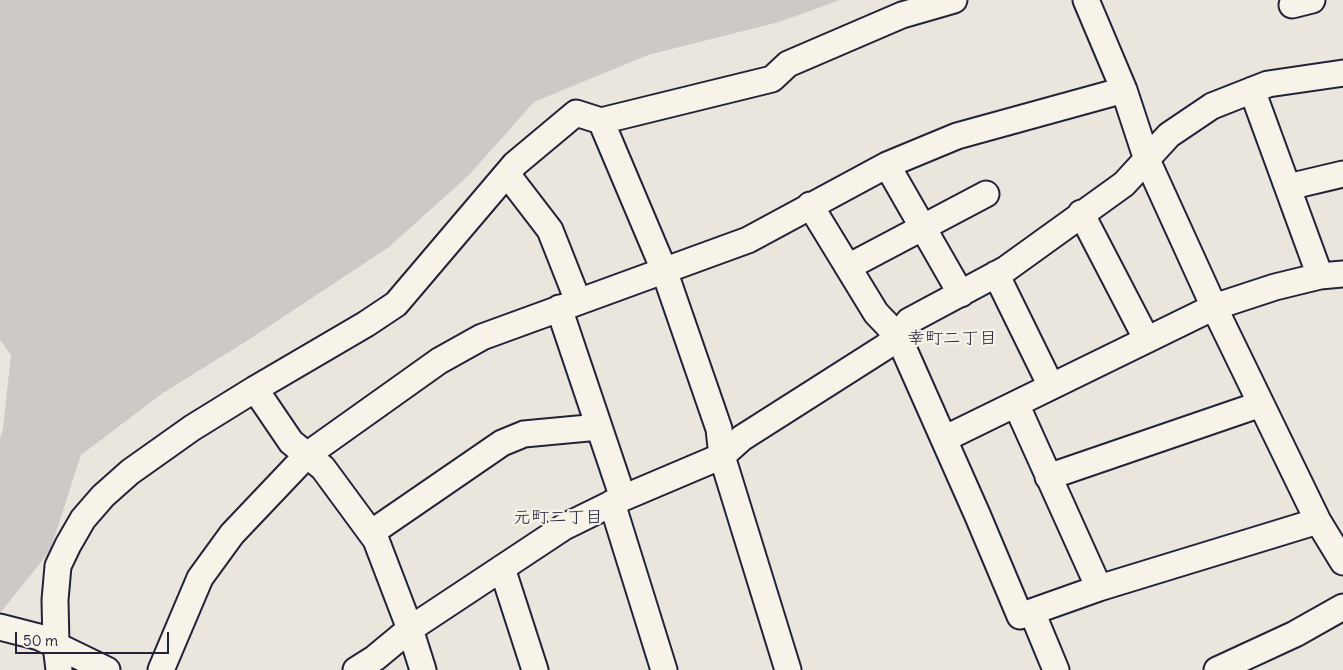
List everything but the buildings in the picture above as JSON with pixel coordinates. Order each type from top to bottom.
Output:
[{"type":"street","points":[[59,670],[56,645],[55,600],[58,566],[82,519],[102,496],[130,472],[192,428],[366,324],[396,304],[515,164],[576,112],[601,121],[772,79],[788,64],[893,19],[954,0]]},
{"type":"street","points":[[1086,0],[1124,90],[1147,160],[1214,307],[1318,521],[1343,562]]},
{"type":"street","points":[[356,670],[375,658],[410,629],[564,527],[618,501],[722,456],[742,438],[885,347],[898,336],[909,322],[1006,269],[1124,184],[1169,135],[1212,106],[1268,84],[1343,73]]},
{"type":"street","points":[[161,670],[200,578],[232,534],[307,455],[439,361],[482,337],[748,240],[887,165],[957,136],[1124,90]]},
{"type":"street","points":[[944,439],[1214,307],[1275,287],[1332,275],[1288,188],[1252,90]]},
{"type":"street","points":[[601,121],[664,270],[719,429],[722,456],[788,670]]},
{"type":"street","points":[[887,165],[960,294]]},
{"type":"street","points":[[507,174],[550,230],[618,501],[664,670]]},
{"type":"street","points":[[1288,188],[1343,174]]},
{"type":"street","points":[[848,267],[986,194]]},
{"type":"street","points":[[810,205],[876,313],[898,336],[1020,616],[1098,588],[1318,521]]},
{"type":"street","points":[[1081,214],[1147,340]]},
{"type":"street","points":[[996,274],[1051,386]]},
{"type":"street","points":[[255,389],[291,442],[323,468],[376,540],[410,629],[423,670]]},
{"type":"street","points":[[1016,404],[1098,588]]},
{"type":"street","points":[[1048,477],[1262,404]]},
{"type":"street","points":[[371,533],[502,443],[524,434],[599,427]]},
{"type":"street","points":[[502,568],[535,670]]},
{"type":"street","points":[[1217,670],[1295,634],[1343,607]]},
{"type":"street","points":[[1032,612],[1056,670]]},
{"type":"street","points":[[0,627],[39,637],[107,670]]},
{"type":"shaded area","points":[[0,0],[840,0],[779,22],[648,55],[534,102],[469,175],[389,247],[253,337],[163,393],[81,455],[50,551],[0,613],[0,439],[3,428],[11,355],[0,340]]},
{"type":"district","name":"幸町二丁目","points":[[952,339]]},
{"type":"district","name":"元町二丁目","points":[[558,518]]}]
